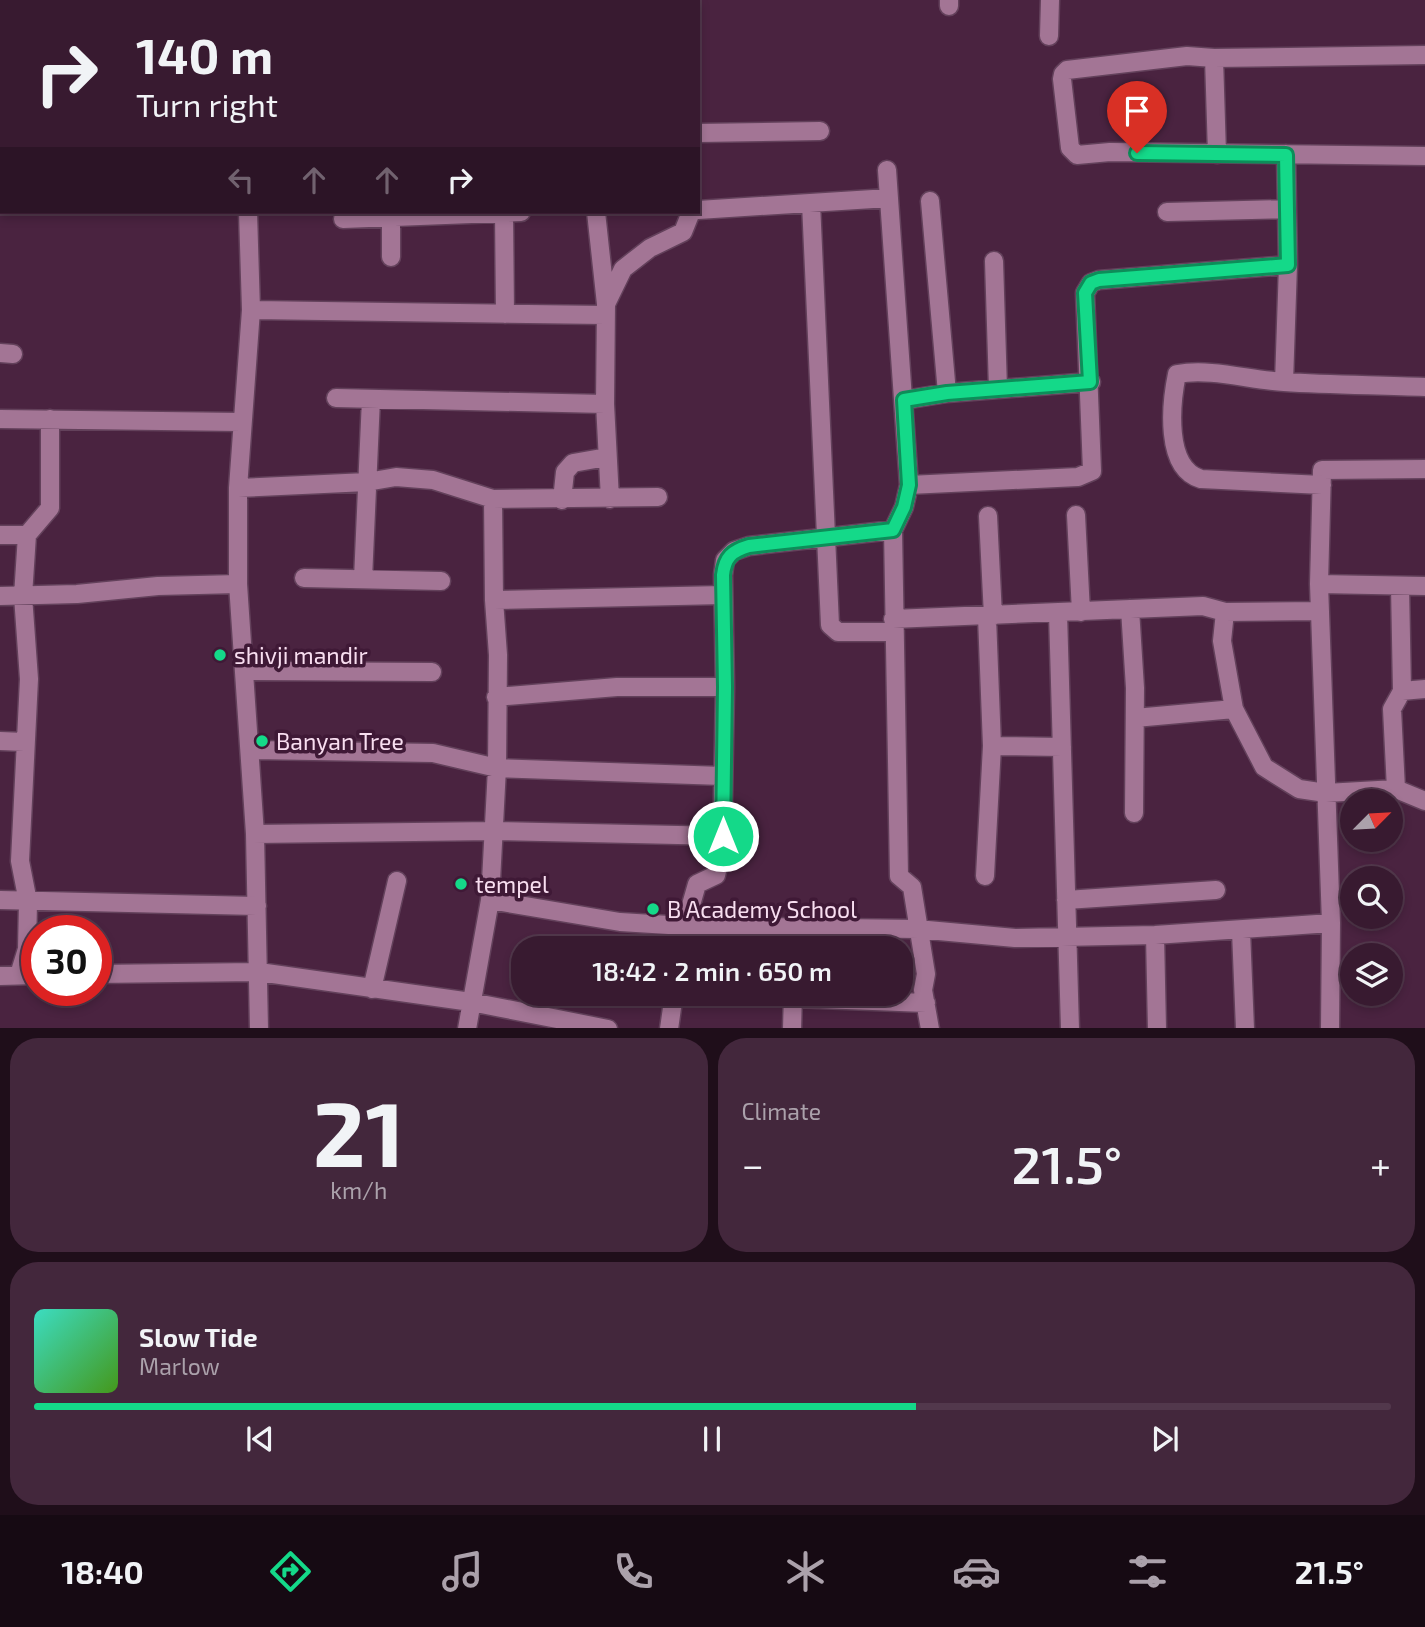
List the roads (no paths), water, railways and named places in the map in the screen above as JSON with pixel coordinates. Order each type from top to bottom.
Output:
[{"type":"street","points":[[1049,36],[1050,0]]},
{"type":"street","points":[[1425,55],[1214,58],[1187,56],[1067,69],[1062,79],[1070,148],[1077,155],[1110,152],[1425,156]]},
{"type":"street","points":[[1214,58],[1217,154]]},
{"type":"street","points":[[700,133],[820,131]]},
{"type":"street","points":[[1284,382],[1288,265],[1286,155]]},
{"type":"street","points":[[887,170],[909,485],[904,507],[893,530],[900,876],[912,887],[926,974],[923,990],[930,1028]]},
{"type":"street","points":[[700,210],[888,198]]},
{"type":"street","points":[[930,201],[947,393]]},
{"type":"street","points":[[811,203],[829,616],[832,629],[838,632],[990,617],[1203,606],[1225,612],[1320,611]]},
{"type":"street","points":[[1167,212],[1287,209]]},
{"type":"street","points":[[248,214],[251,310],[237,488],[239,584],[255,834],[258,1028]]},
{"type":"street","points":[[343,219],[428,214]]},
{"type":"street","points":[[503,214],[505,314]]},
{"type":"street","points":[[596,214],[606,310],[605,404],[610,499]]},
{"type":"street","points":[[606,310],[624,269],[650,248],[683,232],[690,214]]},
{"type":"street","points":[[390,257],[391,215]]},
{"type":"street","points":[[994,261],[998,390]]},
{"type":"street","points":[[909,485],[1078,477],[1093,471],[1085,293],[1091,283],[1099,280],[1288,265]]},
{"type":"street","points":[[251,310],[505,314],[606,310]]},
{"type":"street","points":[[1322,485],[1193,477],[1179,460],[1173,440],[1173,392],[1177,374],[1188,372],[1284,382],[1425,387]]},
{"type":"street","points":[[904,400],[947,393],[1090,382]]},
{"type":"street","points":[[336,398],[605,404]]},
{"type":"street","points":[[363,579],[372,399]]},
{"type":"street","points":[[0,419],[241,422]]},
{"type":"street","points":[[28,915],[28,902],[20,862],[29,679],[23,596],[27,535],[50,508],[50,419]]},
{"type":"street","points":[[562,500],[565,472],[573,464],[607,457]]},
{"type":"street","points":[[1330,1028],[1331,923],[1319,584],[1322,470],[1425,469]]},
{"type":"street","points":[[237,488],[367,482],[396,477],[433,480],[493,499],[658,497]]},
{"type":"street","points":[[467,1028],[490,900],[497,768],[498,655],[494,600],[493,499]]},
{"type":"street","points":[[1076,515],[1081,612]]},
{"type":"street","points":[[985,876],[992,746],[988,516]]},
{"type":"street","points":[[683,936],[697,884],[716,875],[722,851],[725,560],[734,551],[749,546],[893,530]]},
{"type":"street","points":[[0,535],[27,535]]},
{"type":"street","points":[[304,578],[442,581]]},
{"type":"street","points":[[0,596],[239,584]]},
{"type":"street","points":[[1319,584],[1425,586]]},
{"type":"street","points":[[1396,789],[1392,709],[1402,691],[1400,586]]},
{"type":"street","points":[[494,600],[723,595]]},
{"type":"street","points":[[1130,609],[1135,718],[1135,813]]},
{"type":"street","points":[[1225,612],[1222,641],[1234,709],[1264,767],[1299,789],[1340,792]]},
{"type":"street","points":[[1058,613],[1070,1028]]},
{"type":"street","points":[[244,671],[432,672]]},
{"type":"street","points":[[496,697],[617,687],[725,687]]},
{"type":"street","points":[[1402,691],[1425,689]]},
{"type":"street","points":[[1135,718],[1234,709]]},
{"type":"street","points":[[0,741],[24,742]]},
{"type":"street","points":[[992,746],[1062,747]]},
{"type":"street","points":[[251,750],[433,753],[497,768],[722,776]]},
{"type":"street","points":[[1404,792],[1425,801]]},
{"type":"street","points":[[255,834],[493,831],[723,836]]},
{"type":"street","points":[[372,989],[397,881]]},
{"type":"street","points":[[1066,900],[1216,890]]},
{"type":"street","points":[[0,900],[257,906]]},
{"type":"street","points":[[490,900],[620,922],[685,926],[917,929],[1015,938],[1155,935],[1331,923]]},
{"type":"street","points":[[795,926],[795,936]]},
{"type":"street","points":[[1241,930],[1245,1028]]},
{"type":"street","points":[[1155,935],[1157,1028]]},
{"type":"street","points":[[112,974],[259,972],[471,1002],[608,1028]]},
{"type":"street","points":[[0,975],[21,975]]},
{"type":"street","points":[[913,1002],[926,1003]]},
{"type":"street","points":[[669,1028],[672,1006]]},
{"type":"street","points":[[792,1028],[793,1006]]},
{"type":"place","name":"shivji mandir","points":[[220,655]]},
{"type":"place","name":"Banyan Tree","points":[[262,741]]},
{"type":"place","name":"tempel","points":[[461,884]]},
{"type":"place","name":"B Academy School","points":[[653,909]]}]
